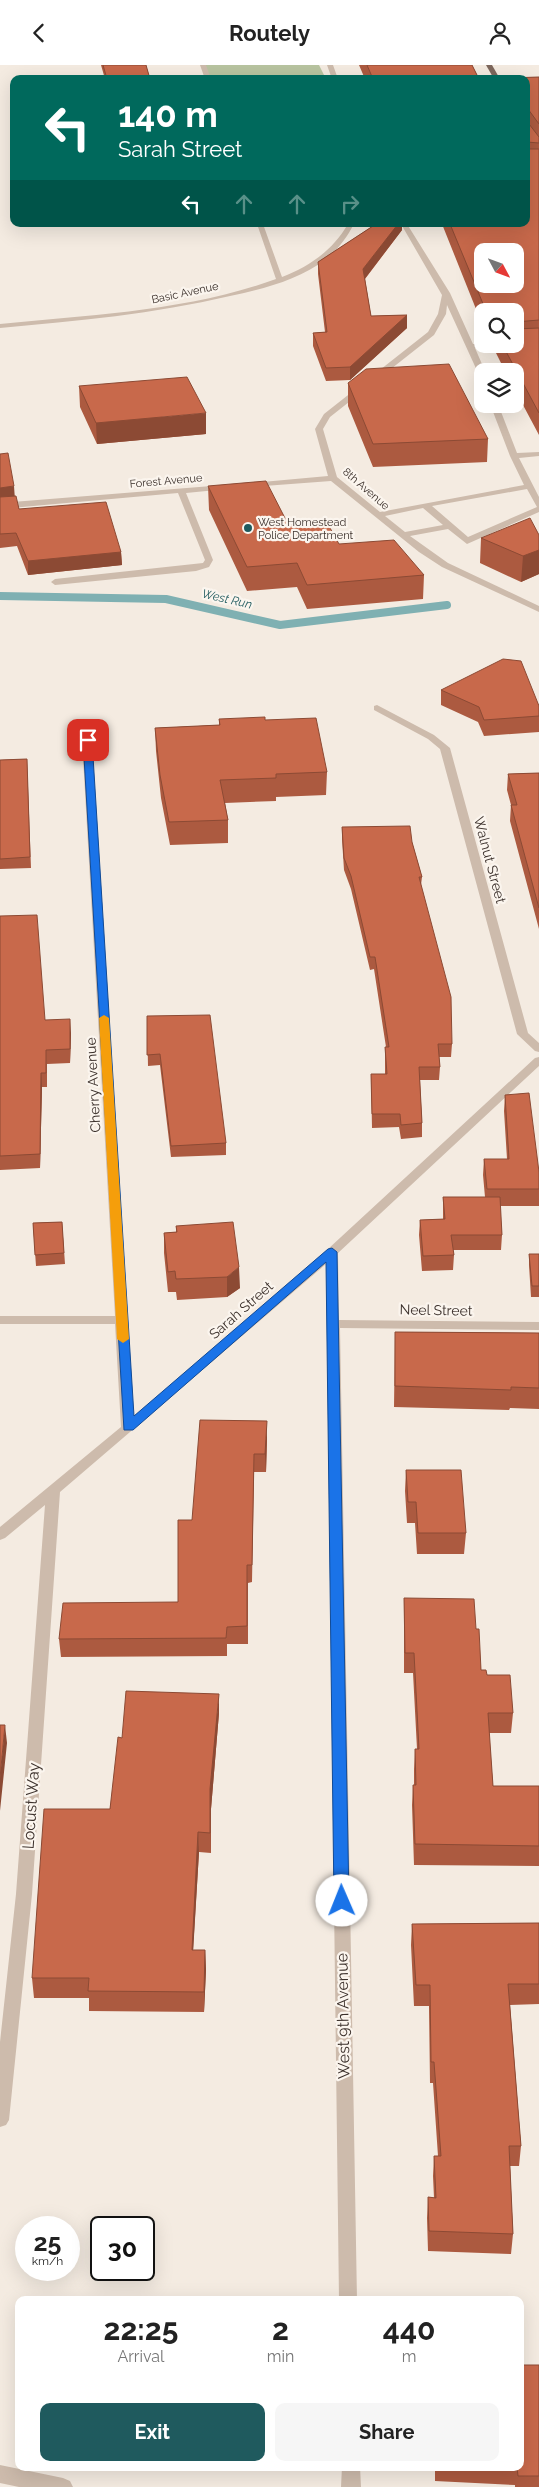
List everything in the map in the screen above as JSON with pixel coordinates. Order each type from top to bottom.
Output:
[{"type":"street","points":[[261,227],[280,279]]},
{"type":"street","name":"Basic Avenue","points":[[0,326],[175,308],[251,289],[280,279],[320,261],[349,227]]},
{"type":"street","points":[[406,227],[446,293],[478,363]]},
{"type":"street","name":"8th Avenue","points":[[446,293],[442,314],[431,333],[327,416],[319,429],[333,478],[403,535],[444,565],[539,609]]},
{"type":"street","points":[[472,346],[539,343]]},
{"type":"street","points":[[497,413],[514,456],[539,505]]},
{"type":"street","points":[[514,456],[539,454]]},
{"type":"street","points":[[238,486],[333,478]]},
{"type":"street","points":[[378,515],[530,486]]},
{"type":"street","name":"Forest Avenue","points":[[0,506],[229,487]]},
{"type":"street","points":[[55,582],[196,568],[206,565],[209,560],[181,491]]},
{"type":"street","points":[[425,505],[467,541],[539,509]]},
{"type":"street","points":[[403,535],[449,526]]},
{"type":"street","name":"Walnut Street","points":[[376,709],[431,737],[445,748],[523,1034],[539,1049]]},
{"type":"street","name":"Cherry Avenue","points":[[88,740],[128,1428]]},
{"type":"street","name":"Sarah Street","points":[[0,1535],[128,1428],[332,1252],[539,1060]]},
{"type":"street","name":"West 9th Avenue","points":[[332,1252],[348,2296]]},
{"type":"street","points":[[0,1320],[122,1320]]},
{"type":"street","name":"Neel Street","points":[[332,1324],[539,1326]]},
{"type":"street","name":"Locust Way","points":[[0,2120],[24,1894],[53,1491]]},
{"type":"street","points":[[350,2471],[351,2487]]},
{"type":"street","points":[[0,2474],[63,2487]]},
{"type":"green space","points":[[202,65],[319,65],[324,75],[206,75]]},
{"type":"building","points":[[103,65],[146,65],[149,75],[106,75]]},
{"type":"building","points":[[367,65],[472,65],[477,75],[371,75]]},
{"type":"building","points":[[530,77],[539,77],[539,124],[530,112]]},
{"type":"building","points":[[530,125],[539,137],[539,143],[530,142]]},
{"type":"building","points":[[530,149],[539,149],[539,320],[524,321],[524,303],[483,303],[479,293],[524,293],[524,243],[474,243],[474,282],[451,227],[530,227]]},
{"type":"building","points":[[371,227],[396,227],[363,269],[371,316],[407,315],[350,367],[326,368],[313,333],[327,332],[318,262]]},
{"type":"building","points":[[539,328],[539,413],[524,385],[524,363],[512,363],[507,353],[524,353],[524,329]]},
{"type":"building","points":[[449,364],[488,439],[373,444],[348,383],[366,369]]},
{"type":"building","points":[[187,377],[206,413],[96,423],[79,386]]},
{"type":"building","points":[[8,453],[14,486],[0,488],[0,454]]},
{"type":"building","points":[[266,481],[287,522],[325,519],[339,544],[394,540],[424,575],[307,585],[297,563],[247,567],[208,486]]},
{"type":"building","points":[[16,496],[19,509],[106,502],[121,552],[28,561],[16,533],[0,534],[0,497]]},
{"type":"building","points":[[530,518],[539,535],[539,550],[523,556],[481,538]]},
{"type":"building","points":[[503,659],[521,661],[539,706],[539,716],[484,720],[479,707],[441,690]]},
{"type":"building","points":[[265,717],[265,720],[316,718],[327,772],[276,774],[276,778],[220,780],[228,820],[169,822],[160,775],[155,728],[220,725],[219,719]]},
{"type":"building","points":[[27,759],[30,857],[0,859],[0,760]]},
{"type":"building","points":[[539,773],[539,908],[511,805],[517,805],[508,774]]},
{"type":"building","points":[[410,826],[412,842],[422,877],[419,877],[451,997],[452,1044],[438,1044],[440,1067],[419,1067],[422,1123],[401,1125],[400,1114],[372,1114],[371,1074],[387,1074],[385,1047],[389,1047],[375,957],[370,957],[351,876],[344,858],[342,827]]},
{"type":"building","points":[[37,915],[45,1020],[70,1019],[70,1049],[46,1050],[46,1073],[41,1073],[40,1154],[0,1156],[0,916]]},
{"type":"building","points":[[210,1015],[226,1143],[171,1146],[160,1054],[147,1055],[147,1016]]},
{"type":"building","points":[[529,1093],[539,1172],[539,1189],[487,1189],[484,1159],[509,1159],[505,1095]]},
{"type":"building","points":[[443,1197],[500,1197],[502,1235],[451,1235],[454,1255],[423,1256],[420,1220],[445,1219]]},
{"type":"building","points":[[62,1222],[64,1253],[35,1255],[33,1223]]},
{"type":"building","points":[[233,1222],[239,1267],[227,1277],[176,1279],[175,1271],[168,1272],[164,1233],[177,1232],[176,1226]]},
{"type":"building","points":[[529,1254],[539,1254],[539,1286],[532,1286]]},
{"type":"building","points":[[395,1332],[539,1333],[539,1388],[511,1387],[511,1390],[395,1386]]},
{"type":"building","points":[[200,1420],[267,1421],[265,1454],[254,1454],[252,1565],[247,1565],[247,1626],[227,1627],[226,1638],[59,1639],[63,1603],[178,1602],[178,1520],[192,1520]]},
{"type":"building","points":[[406,1470],[461,1470],[466,1533],[418,1533],[416,1502],[408,1502]]},
{"type":"building","points":[[404,1598],[474,1599],[476,1629],[479,1629],[481,1670],[486,1670],[487,1675],[510,1675],[513,1713],[488,1713],[493,1786],[539,1786],[539,1846],[415,1844],[413,1785],[416,1785],[415,1749],[419,1749],[414,1653],[405,1653]]},
{"type":"building","points":[[126,1691],[219,1694],[210,1789],[210,1833],[198,1832],[192,1950],[205,1950],[204,1992],[88,1991],[89,1978],[32,1978],[44,1809],[110,1809],[118,1737],[122,1738]]},
{"type":"building","points":[[0,1725],[5,1725],[0,1778]]},
{"type":"building","points":[[539,1923],[539,1984],[508,1984],[521,2146],[509,2146],[513,2234],[429,2231],[428,2197],[436,2198],[434,2156],[441,2156],[434,2062],[431,2062],[430,1985],[416,1985],[412,1924]]},
{"type":"building","points":[[524,2365],[539,2365],[539,2476],[518,2476],[517,2471],[524,2471]]},
{"type":"waterway","name":"West Run","points":[[0,596],[166,599],[280,625],[447,605]]},
{"type":"slow traffic","points":[[104,1018],[123,1339]]},
{"type":"place","name":"West Homestead Police Department","points":[[248,528]]},
{"type":"route","points":[[88,740],[128,1428],[332,1252],[342,1901]]}]
